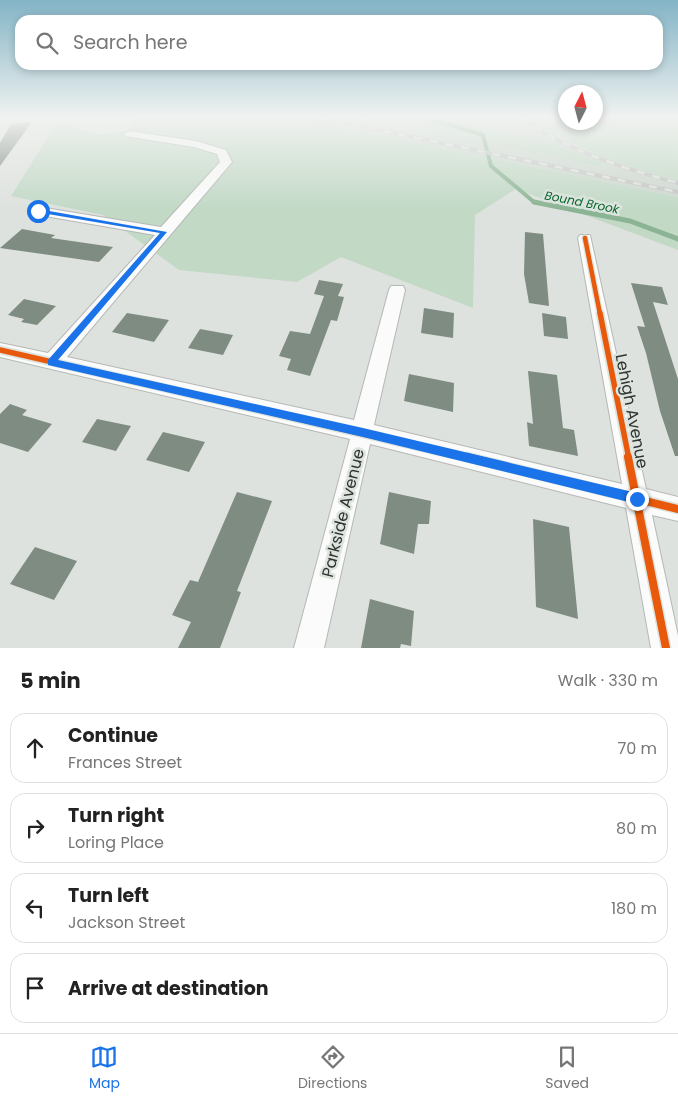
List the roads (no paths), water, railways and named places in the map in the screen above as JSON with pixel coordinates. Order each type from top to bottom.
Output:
[{"type":"street","points":[[52,362],[226,162],[222,152],[210,148]]},
{"type":"street","points":[[38,211],[164,232]]},
{"type":"street","name":"Lehigh Avenue","points":[[585,238],[666,648]]},
{"type":"street","name":"Parkside Avenue","points":[[309,648],[397,290]]},
{"type":"street","points":[[0,350],[363,432],[678,509]]},
{"type":"waterway","name":"Bound Brook","points":[[486,148],[491,166],[534,202]]},
{"type":"waterway","name":"Bound Brook","points":[[534,202],[630,221],[678,239]]},
{"type":"waterway","name":"Bound Brook","points":[[534,202],[539,203]]},
{"type":"railway","points":[[466,148],[678,192]]},
{"type":"railway","points":[[575,148],[616,165],[678,183]]}]
